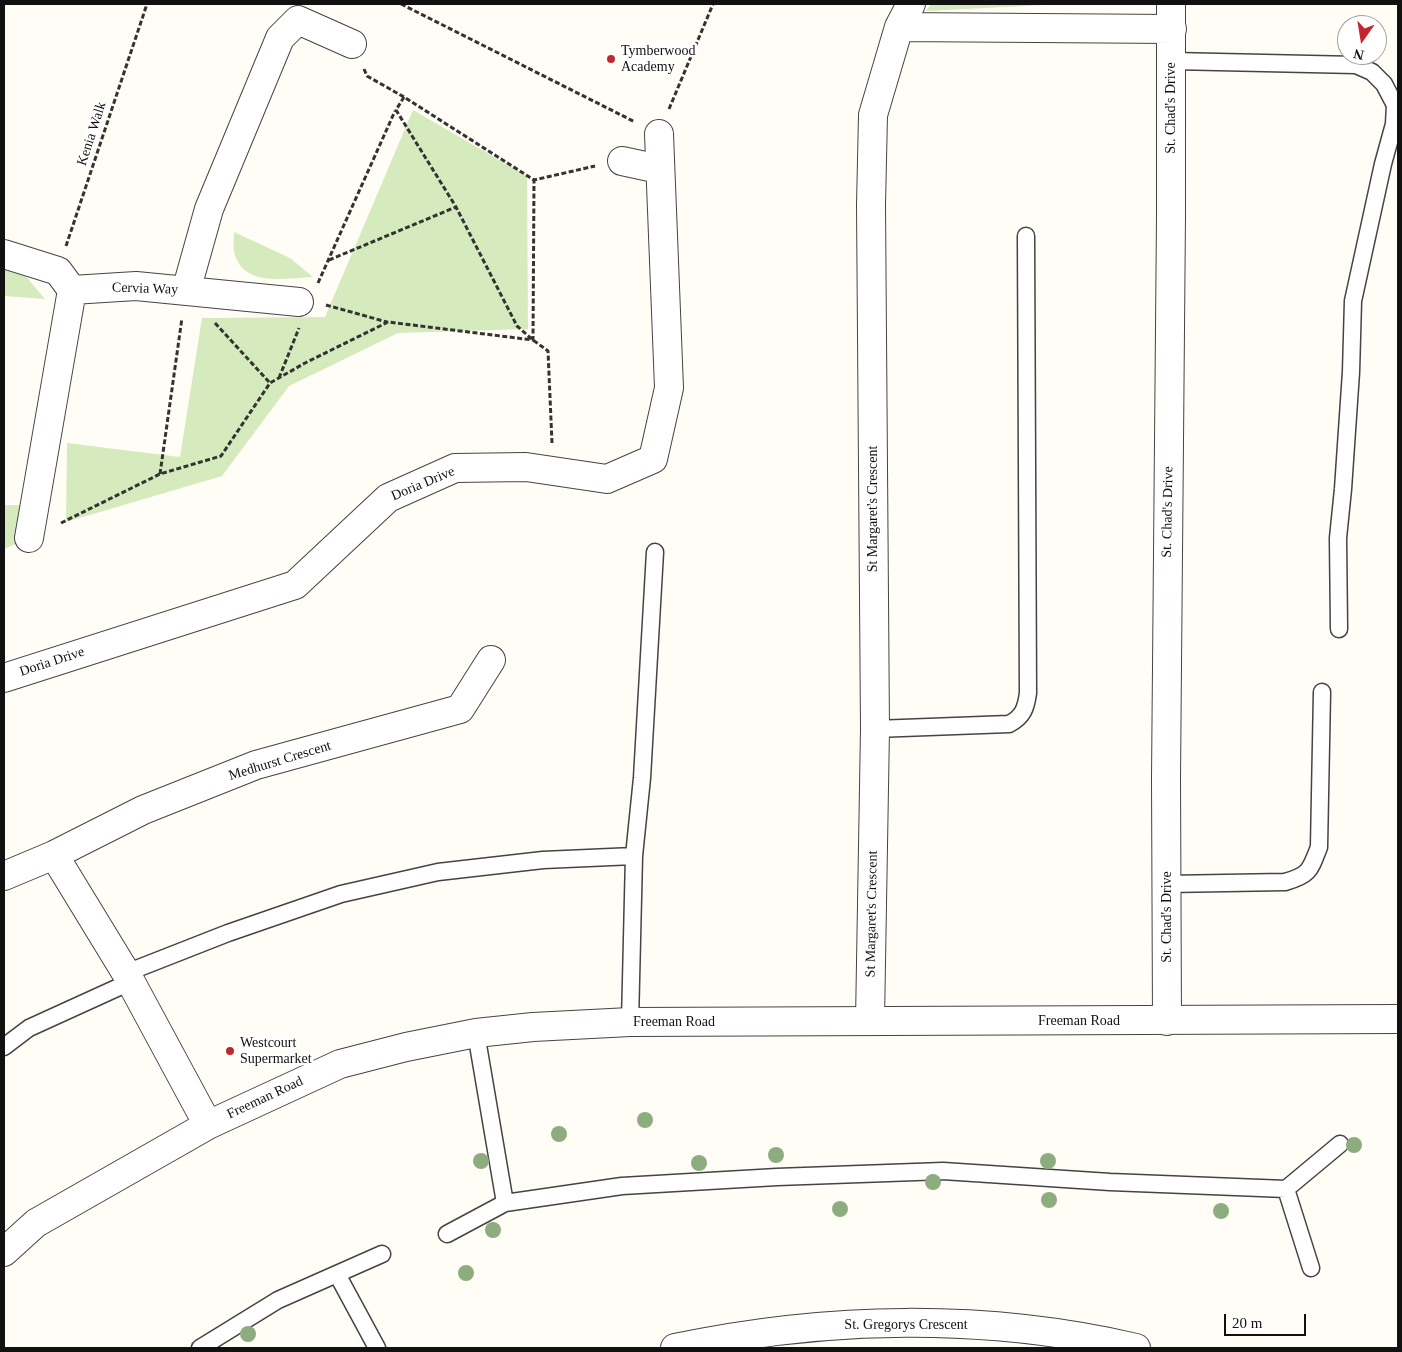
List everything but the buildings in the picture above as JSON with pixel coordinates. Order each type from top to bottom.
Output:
[{"type":"street","points":[[186,291],[209,208],[280,38],[303,12],[352,44]]},
{"type":"street","points":[[905,15],[1172,16]]},
{"type":"street","name":"St Margaret's Crescent","points":[[870,1021],[875,729],[873,115],[905,15]]},
{"type":"street","name":"St. Chad's Drive","points":[[1167,1021],[1166,768],[1172,16]]},
{"type":"street","name":"Doria Drive","points":[[4,678],[295,585],[388,498],[455,468],[526,467],[607,479],[653,458],[669,388],[659,134]]},
{"type":"street","points":[[622,161],[659,168]]},
{"type":"street","name":"Cervia Way","points":[[4,254],[65,280],[304,302]]},
{"type":"street","points":[[29,538],[65,280]]},
{"type":"street","name":"Medhurst Crescent","points":[[4,876],[54,855],[143,810],[256,766],[460,708],[491,660]]},
{"type":"street","points":[[54,855],[128,978],[208,1125]]},
{"type":"street","name":"Freeman Road","points":[[4,1252],[36,1223],[208,1125],[340,1064],[406,1047],[476,1033],[533,1027],[630,1022],[1398,1019]]},
{"type":"street","name":"St. Gregorys Crescent","points":[[675,1348],[774,1330],[827,1325],[890,1323],[944,1324],[1056,1333],[1136,1348]]},
{"type":"lane","points":[[1172,62],[1356,65],[1372,72],[1384,84],[1395,105],[1394,124],[1383,164],[1353,301],[1350,382],[1338,538],[1339,629]]},
{"type":"lane","points":[[875,729],[1009,724],[1018,719],[1026,708],[1028,693],[1026,236]]},
{"type":"lane","points":[[630,1022],[634,856],[642,778],[655,552]]},
{"type":"lane","points":[[1167,884],[1285,882],[1302,877],[1312,865],[1319,847],[1322,692]]},
{"type":"lane","points":[[4,1047],[29,1028],[128,978],[228,933],[341,894],[438,872],[543,860],[634,856]]},
{"type":"lane","points":[[476,1033],[505,1203]]},
{"type":"lane","points":[[447,1234],[505,1203],[622,1186],[777,1177],[943,1171],[1110,1182],[1286,1189],[1340,1144]]},
{"type":"lane","points":[[1286,1189],[1311,1268]]},
{"type":"lane","points":[[200,1348],[278,1300],[382,1254]]},
{"type":"lane","points":[[337,1274],[377,1348]]},
{"type":"path","name":"Kenia Walk","points":[[65,280],[147,4]]},
{"type":"path","points":[[401,4],[659,134],[713,4]]},
{"type":"path","points":[[352,44],[367,76],[404,97],[534,180],[622,161]]},
{"type":"path","points":[[279,378],[304,302],[328,260],[396,110],[404,97]]},
{"type":"path","points":[[396,110],[456,207],[518,326],[548,351],[553,471]]},
{"type":"path","points":[[533,340],[534,180]]},
{"type":"path","points":[[328,260],[456,207]]},
{"type":"path","points":[[186,291],[270,383]]},
{"type":"path","points":[[160,474],[186,291]]},
{"type":"path","points":[[304,302],[388,322],[533,340]]},
{"type":"path","points":[[29,538],[160,474],[220,456],[270,383],[305,363],[388,322]]},
{"type":"green space","points":[[931,4],[1064,4],[926,11]]},
{"type":"green space","points":[[413,110],[527,176],[528,329],[398,333],[289,386],[222,476],[66,522],[67,443],[180,457],[202,318],[325,317]]},
{"type":"green space","points":[[234,232],[290,258],[313,277],[266,278],[246,271],[239,263],[234,252]]},
{"type":"green space","points":[[4,268],[23,273],[45,299],[4,296]]},
{"type":"green space","points":[[4,505],[25,505],[18,543],[4,549]]},
{"type":"place","name":"Tymberwood Academy","points":[[611,59]]},
{"type":"place","name":"Westcourt Supermarket","points":[[230,1051]]}]
